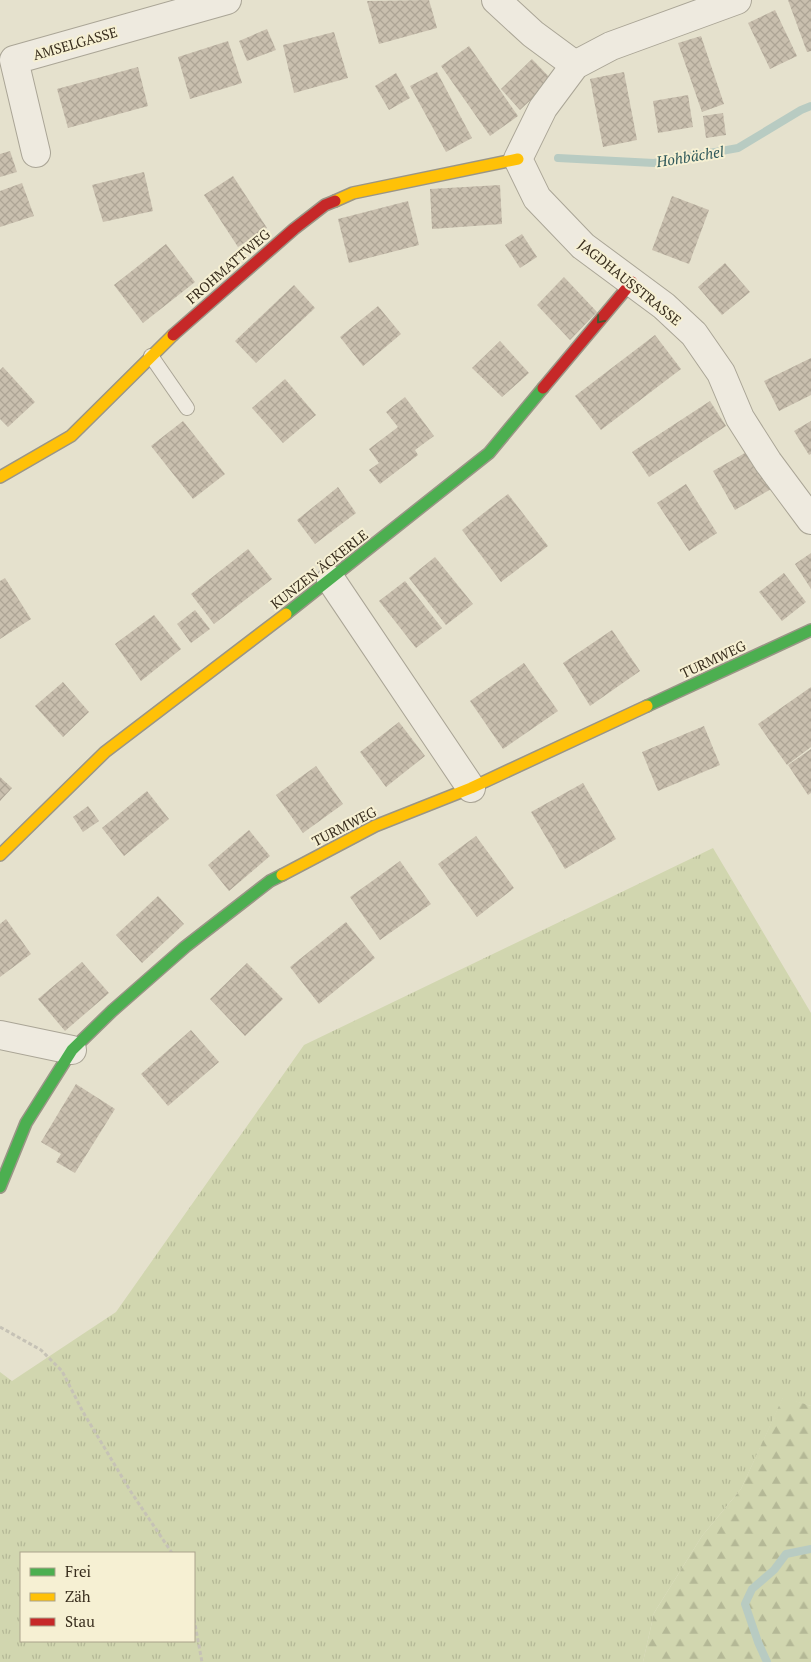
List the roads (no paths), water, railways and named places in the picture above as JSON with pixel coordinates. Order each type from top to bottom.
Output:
[{"type":"street","name":"AMSELGASSE","points":[[36,153],[14,60],[227,0]]},
{"type":"street","points":[[496,0],[533,34],[575,65]]},
{"type":"street","points":[[518,159],[543,108],[575,65],[611,46],[737,0]]},
{"type":"street","name":"JAGDHAUSSTRASSE","points":[[518,159],[538,198],[583,246],[664,306],[694,334],[721,373],[740,418],[768,462],[811,520]]},
{"type":"street","name":"FROHMATTWEG","points":[[0,477],[71,436],[151,356],[212,300],[294,229],[325,205],[353,193],[518,159]]},
{"type":"street","name":"KUNZEN ÄCKERLE","points":[[0,855],[105,752],[331,580],[489,453],[632,282]]},
{"type":"street","points":[[331,580],[472,788]]},
{"type":"street","name":"TURMWEG","points":[[0,1187],[26,1123],[72,1050],[112,1011],[185,947],[270,881],[375,826],[472,788],[811,630]]},
{"type":"street","points":[[0,1034],[72,1050]]},
{"type":"lane","points":[[151,356],[187,408]]},
{"type":"waterway","name":"Hohbächel","points":[[558,158],[654,163],[738,148],[801,110],[811,106]]},
{"type":"waterway","points":[[767,1662],[745,1604],[752,1589],[774,1570],[786,1554],[811,1549]]}]
